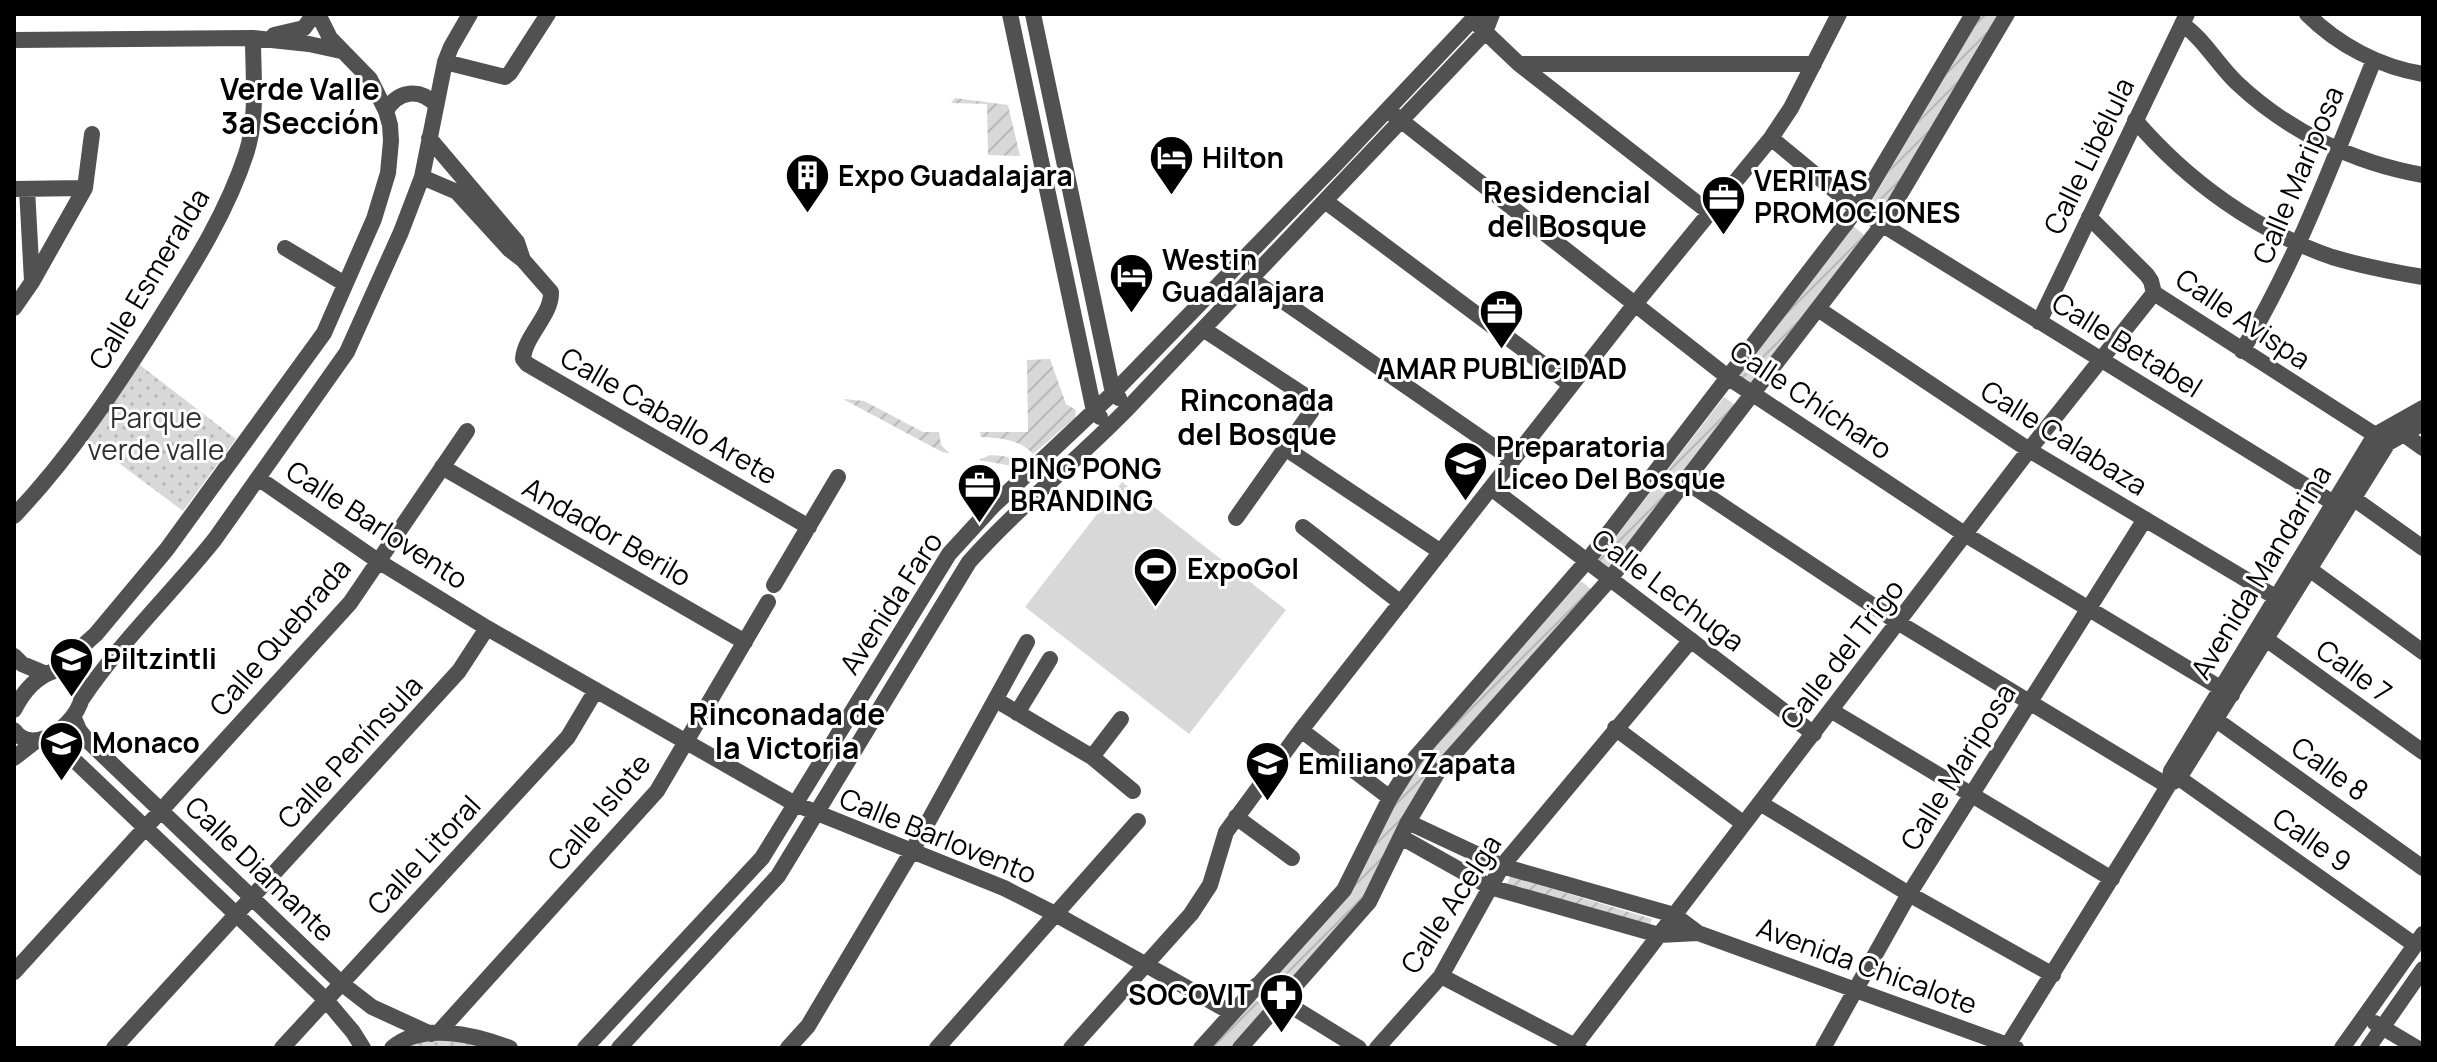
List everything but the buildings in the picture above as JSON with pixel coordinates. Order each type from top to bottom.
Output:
[{"type":"street","points":[[15,701],[34,682],[51,672],[96,634],[189,521],[324,333],[374,219],[388,173],[391,141],[386,111],[370,79],[330,38],[316,14],[304,28],[253,38]]},
{"type":"street","points":[[14,758],[64,727],[118,651],[193,567],[347,352],[422,177],[445,62],[470,14]]},
{"type":"street","points":[[445,62],[499,76],[508,75],[548,14]]},
{"type":"street","points":[[1010,14],[1094,411],[1109,426]]},
{"type":"street","points":[[1033,14],[1113,393],[1128,408]]},
{"type":"street","points":[[1485,32],[1492,14]]},
{"type":"street","points":[[1071,1048],[1191,914],[1210,885],[1222,842],[1236,817],[1301,730],[1635,304],[1771,138],[1791,108],[1839,14]]},
{"type":"street","points":[[1201,1048],[1344,890],[1390,798],[1415,758],[1587,561],[1857,209],[1973,14]]},
{"type":"street","points":[[1240,1048],[1369,902],[1404,829],[1438,772],[1610,579],[1882,225],[2007,14]]},
{"type":"street","points":[[2307,14],[2340,40],[2374,60],[2423,74]]},
{"type":"street","points":[[1477,17],[1485,32],[1519,64],[1710,213]]},
{"type":"street","name":"Avenida Faro","points":[[585,1048],[755,867],[949,554],[992,507],[1113,393],[1477,17]]},
{"type":"street","points":[[2184,19],[2219,64],[2253,97],[2294,126],[2337,150],[2390,169],[2423,175]]},
{"type":"street","name":"Calle Libélula","points":[[2039,322],[2184,19]]},
{"type":"street","name":"Avenida Faro","points":[[619,1048],[778,876],[969,562],[1004,523],[1128,408],[1485,32]]},
{"type":"street","points":[[14,40],[253,38],[341,51]]},
{"type":"street","name":"Calle Esmeralda","points":[[14,516],[36,493],[118,384],[215,226],[247,153],[251,135],[253,38]]},
{"type":"street","name":"Calle Mariposa","points":[[2242,351],[2276,292],[2299,243],[2374,60]]},
{"type":"street","points":[[1519,64],[1814,64]]},
{"type":"street","points":[[386,111],[395,99],[409,93],[424,96],[436,105]]},
{"type":"street","name":"Calle Chícharo","points":[[1387,109],[1729,378],[1966,535],[2226,692]]},
{"type":"street","points":[[2135,120],[2204,186],[2238,210],[2299,243],[2332,256],[2423,277]]},
{"type":"street","points":[[14,308],[85,188],[92,134]]},
{"type":"street","name":"Calle Caballo Arete","points":[[429,138],[517,242],[523,260]]},
{"type":"street","name":"Calle Betabel","points":[[1771,138],[1857,209],[1882,225],[2039,322],[2423,548]]},
{"type":"street","name":"Calle Caballo Arete","points":[[422,177],[457,192],[548,288],[552,296],[524,349],[523,359],[527,364],[809,527]]},
{"type":"street","points":[[32,282],[20,189],[85,188]]},
{"type":"street","points":[[1325,201],[1571,385]]},
{"type":"street","name":"Calle Avispa","points":[[2089,217],[2147,275],[2154,293],[2381,439]]},
{"type":"street","points":[[374,219],[378,229],[384,233],[391,235],[401,232]]},
{"type":"street","points":[[285,248],[345,284]]},
{"type":"street","points":[[1251,279],[1513,460]]},
{"type":"street","points":[[1070,290],[1085,304],[1101,331]]},
{"type":"street","name":"Calle del Trigo","points":[[1575,1047],[2029,450],[2154,293]]},
{"type":"street","name":"Calle Calabaza","points":[[1818,309],[2029,450],[2282,600]]},
{"type":"street","points":[[1203,329],[1310,399],[1313,405],[1236,518]]},
{"type":"street","name":"Avenida Mandarina","points":[[2011,1047],[2174,782],[2171,771],[2212,716],[2381,439],[2423,408]]},
{"type":"street","name":"Avenida Mandarina","points":[[2397,429],[2423,423]]},
{"type":"street","points":[[2397,429],[2423,448]]},
{"type":"street","name":"Calle Quebrada","points":[[14,972],[350,603],[467,431]]},
{"type":"street","points":[[1285,448],[1441,552]]},
{"type":"street","name":"Andador Berilo","points":[[442,467],[745,642]]},
{"type":"street","points":[[774,585],[838,477]]},
{"type":"street","name":"Calle Barlovento","points":[[258,478],[378,561],[487,628],[795,804],[1004,888],[1232,1013]]},
{"type":"street","name":"Calle 9","points":[[1685,481],[1899,623],[2029,703],[2174,782],[2419,939]]},
{"type":"street","name":"Calle Lechuga","points":[[1491,488],[1814,734]]},
{"type":"street","name":"Calle Mariposa","points":[[1823,1048],[1909,894],[2145,519]]},
{"type":"street","points":[[1303,527],[1401,603]]},
{"type":"street","points":[[2304,565],[2423,652]]},
{"type":"street","name":"Calle Islote","points":[[435,1034],[657,791],[768,602]]},
{"type":"street","name":"Calle Península","points":[[114,1048],[459,671],[487,628]]},
{"type":"street","name":"Calle 7","points":[[2261,635],[2423,752]]},
{"type":"street","name":"Calle Acelga","points":[[1377,1048],[1441,976],[1502,866],[1691,640]]},
{"type":"street","points":[[788,1048],[808,1026],[912,851],[1027,642]]},
{"type":"street","points":[[14,656],[22,664],[51,672],[68,671],[78,679],[82,699]]},
{"type":"street","points":[[1017,713],[1050,659]]},
{"type":"street","name":"Calle Litoral","points":[[282,1048],[568,737],[596,690]]},
{"type":"street","points":[[996,700],[1092,757],[1133,791]]},
{"type":"street","points":[[1832,711],[2112,879]]},
{"type":"street","name":"Calle Diamante","points":[[73,716],[87,740],[341,983],[372,1007],[435,1034]]},
{"type":"street","name":"Calle 8","points":[[2212,716],[2423,868]]},
{"type":"street","points":[[1092,757],[1121,719]]},
{"type":"street","points":[[1615,728],[1744,824]]},
{"type":"street","name":"Calle Diamante","points":[[14,730],[25,740],[41,740],[72,758],[326,1000],[363,1048]]},
{"type":"street","points":[[1301,730],[1390,798]]},
{"type":"street","points":[[1760,803],[1909,894],[2053,975]]},
{"type":"street","points":[[1236,817],[1292,858]]},
{"type":"street","points":[[937,1048],[1138,821]]},
{"type":"street","name":"Avenida Chicalote","points":[[1404,829],[1502,866],[1674,915],[1698,933],[2011,1047]]},
{"type":"street","name":"Avenida Chicalote","points":[[1404,829],[1490,887],[1659,935],[1698,933]]},
{"type":"street","points":[[2342,1048],[2419,939]]},
{"type":"street","points":[[2368,1048],[2423,969]]},
{"type":"street","points":[[1441,976],[1575,1047]]},
{"type":"street","points":[[1257,985],[1359,1048]]},
{"type":"street","points":[[2364,1015],[2417,1048]]},
{"type":"street","points":[[392,1048],[408,1038],[435,1034],[478,1038],[510,1048]]},
{"type":"green space","points":[[1982,14],[1998,14],[1883,209],[1871,202]]},
{"type":"green space","points":[[955,98],[1008,105],[1020,156],[988,155],[987,104],[951,103]]},
{"type":"green space","points":[[1853,226],[1864,235],[1750,384],[1739,376]]},
{"type":"green space","points":[[1050,359],[1066,404],[1076,410],[1075,418],[1033,454],[1016,442],[981,437],[980,432],[1028,432],[1027,360]]},
{"type":"green space","name":"Parque verde valle","points":[[136,362],[236,439],[183,511],[80,434]]},
{"type":"green space","points":[[1724,397],[1735,405],[1609,568],[1598,560]]},
{"type":"green space","points":[[843,399],[864,401],[923,432],[939,432],[941,445],[949,453],[942,452]]},
{"type":"green space","points":[[990,455],[1010,458],[1018,467],[979,460]]},
{"type":"green space","name":"ExpoGol","points":[[1122,482],[1286,610],[1189,734],[1025,607]]},
{"type":"green space","points":[[1581,581],[1591,589],[1424,780],[1363,901],[1281,992],[1267,983],[1348,892],[1416,764]]},
{"type":"green space","points":[[1510,876],[1652,919],[1649,927],[1507,885]]},
{"type":"green space","points":[[1252,998],[1267,1007],[1231,1048],[1208,1048]]},
{"type":"green space","points":[[459,1040],[489,1048],[403,1048],[414,1041]]},
{"type":"place","name":"Hilton","points":[[1171,197]]},
{"type":"place","name":"Expo Guadalajara","points":[[807,215]]},
{"type":"place","name":"VERITAS PROMOCIONES","points":[[1723,236]]},
{"type":"place","name":"Westin Guadalajara","points":[[1131,315]]},
{"type":"place","name":"AMAR PUBLICIDAD","points":[[1502,351]]},
{"type":"place","name":"Preparatoria Liceo Del Bosque","points":[[1465,502]]},
{"type":"place","name":"PING PONG BRANDING","points":[[979,524]]},
{"type":"place","name":"ExpoGol","points":[[1156,608]]},
{"type":"place","name":"Piltzintli","points":[[72,698]]},
{"type":"place","name":"Monaco","points":[[61,782]]},
{"type":"place","name":"Emiliano Zapata","points":[[1267,803]]},
{"type":"place","name":"SOCOVIT","points":[[1282,1034]]},
{"type":"district","name":"Verde Valle 3a Sección","points":[[300,107]]},
{"type":"district","name":"Residencial del Bosque","points":[[1567,210]]},
{"type":"district","name":"Rinconada del Bosque","points":[[1257,418]]},
{"type":"district","name":"Rinconada de la Victoria","points":[[787,732]]}]
